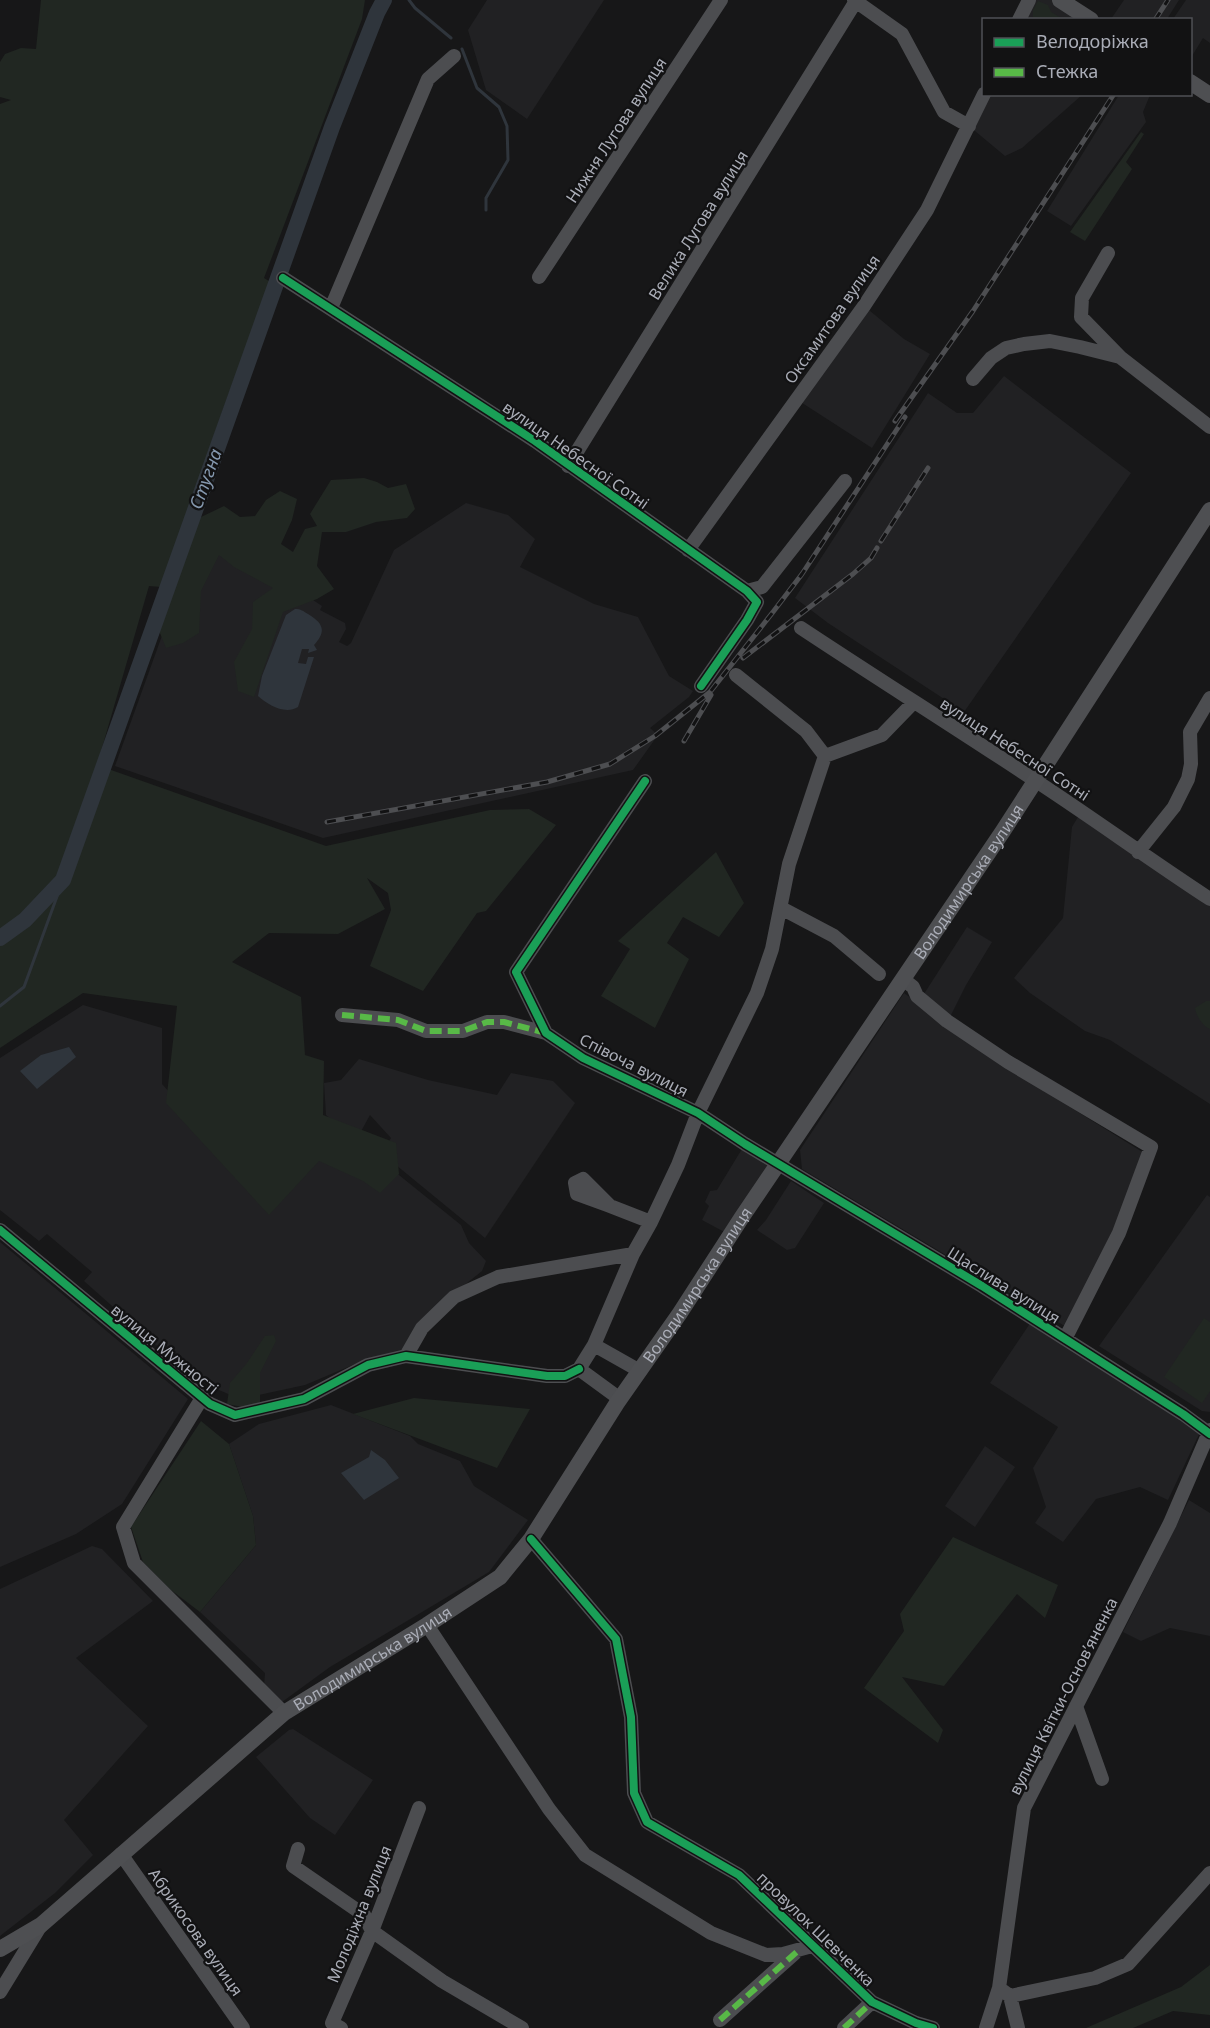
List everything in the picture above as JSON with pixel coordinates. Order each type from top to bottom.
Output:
[{"type":"main road","points":[[1060,0],[1088,18]]},
{"type":"main road","points":[[1192,83],[1210,95]]},
{"type":"main road","name":"Володимирська вулиця","points":[[0,1949],[41,1925],[284,1713],[500,1577],[531,1539],[620,1400],[1036,781],[1210,510]]},
{"type":"street","name":"Нижня Лугова вулиця","points":[[539,278],[721,0]]},
{"type":"street","points":[[1020,18],[1029,0]]},
{"type":"street","points":[[855,1],[902,34],[944,112],[969,126]]},
{"type":"street","name":"Велика Лугова вулиця","points":[[567,466],[855,1]]},
{"type":"street","points":[[331,308],[428,79],[454,56]]},
{"type":"street","name":"Оксамитова вулиця","points":[[688,550],[870,296],[927,210],[983,96]]},
{"type":"street","points":[[1108,253],[1082,298],[1081,316],[1120,357],[1210,427]]},
{"type":"street","name":"вулиця Небесної Сотні","points":[[283,278],[535,441],[567,466],[747,591],[757,602],[701,686]]},
{"type":"street","points":[[973,379],[991,358],[1006,348],[1024,344],[1050,341],[1120,357]]},
{"type":"street","points":[[747,591],[762,587],[845,481]]},
{"type":"street","name":"вулиця Небесної Сотні","points":[[801,628],[1036,781],[1210,899]]},
{"type":"street","points":[[736,675],[806,731],[825,756]]},
{"type":"street","points":[[1138,852],[1174,807],[1188,779],[1191,764],[1190,732],[1210,698]]},
{"type":"street","points":[[825,756],[882,735],[913,703]]},
{"type":"street","points":[[620,1400],[579,1369],[594,1345],[633,1254],[651,1222],[699,1113],[757,993],[772,949],[789,864],[825,756]]},
{"type":"street","name":"Співоча вулиця","points":[[645,782],[516,972],[546,1033],[583,1058],[699,1113],[779,1165]]},
{"type":"street","points":[[781,908],[834,936],[879,974]]},
{"type":"street","name":"Щаслива вулиця","points":[[903,979],[913,987],[917,996],[947,1021],[990,1050],[1151,1147],[1119,1233],[1065,1339]]},
{"type":"street","points":[[342,1015],[398,1020],[426,1031],[463,1031],[488,1022],[504,1022],[546,1033]]},
{"type":"street","name":"Щаслива вулиця","points":[[779,1165],[982,1286],[1210,1432]]},
{"type":"street","points":[[610,1206],[651,1222]]},
{"type":"street","name":"вулиця Мужності","points":[[0,1230],[202,1398],[235,1415],[304,1399],[368,1365],[406,1356],[548,1376],[565,1376],[579,1369]]},
{"type":"street","points":[[406,1356],[422,1328],[454,1297],[498,1277],[633,1254]]},
{"type":"street","points":[[594,1345],[640,1371]]},
{"type":"street","points":[[202,1398],[123,1527],[134,1563],[284,1713]]},
{"type":"street","name":"вулиця Квітки-Основʼяненка","points":[[986,2028],[1004,1992],[1024,1808],[1170,1523],[1210,1432]]},
{"type":"street","name":"провулок Шевченка","points":[[531,1539],[616,1639],[631,1717],[634,1793],[646,1822],[740,1875],[806,1948],[872,2002],[916,2023],[933,2028]]},
{"type":"street","points":[[427,1625],[549,1809],[585,1855],[711,1933],[766,1955],[783,1954],[806,1948]]},
{"type":"street","points":[[1076,1706],[1102,1779]]},
{"type":"street","name":"Молодіжна вулиця","points":[[341,2028],[332,2023],[372,1931],[419,1808]]},
{"type":"street","points":[[298,1849],[293,1866],[364,1916],[372,1931],[442,1981],[522,2028]]},
{"type":"street","name":"Абрикосова вулиця","points":[[122,1854],[243,2028]]},
{"type":"street","points":[[1018,2028],[1004,1992],[1095,1978],[1128,1964],[1210,1873]]},
{"type":"street","name":"Володимирська вулиця","points":[[0,1992],[41,1925]]},
{"type":"street","name":"провулок Шевченка","points":[[720,2020],[806,1948]]},
{"type":"street","name":"провулок Шевченка","points":[[844,2028],[872,2002]]},
{"type":"shaded area","points":[[41,0],[365,0],[362,19],[264,278],[272,283],[228,395],[161,587],[149,586],[97,765],[326,846],[490,810],[529,809],[556,825],[486,911],[477,913],[423,991],[370,966],[391,910],[388,893],[367,878],[385,909],[338,934],[269,933],[232,962],[301,997],[305,1055],[324,1061],[323,1115],[396,1143],[399,1174],[380,1193],[363,1181],[319,1161],[269,1215],[166,1103],[177,1006],[83,993],[0,1048],[0,104],[11,100],[0,97],[0,62],[5,54],[21,48],[36,49]]},
{"type":"shaded area","points":[[487,0],[604,0],[527,119],[486,90],[468,30]]},
{"type":"shaded area","points":[[1029,0],[1060,0],[1088,18],[1020,18]]},
{"type":"shaded area","points":[[1124,0],[1179,0],[1168,18],[1112,18]]},
{"type":"shaded area","points":[[1186,0],[1210,0],[1210,43],[1203,38],[1192,56],[1192,18],[1174,18]]},
{"type":"shaded area","points":[[1038,1],[1048,5],[1051,12],[1061,18],[1033,18],[1033,10]]},
{"type":"shaded area","points":[[984,96],[1081,96],[1022,148],[1005,156],[969,126]]},
{"type":"shaded area","points":[[1118,96],[1150,96],[1143,112],[1146,122],[1071,226],[1047,211]]},
{"type":"shaded area","points":[[1141,132],[1144,134],[1126,162],[1132,169],[1085,241],[1070,232]]},
{"type":"shaded area","points":[[864,306],[904,339],[930,354],[872,448],[796,399]]},
{"type":"shaded area","points":[[1004,376],[1131,473],[964,712],[828,623],[795,598],[928,393],[957,413],[973,413]]},
{"type":"shaded area","points":[[364,478],[388,488],[406,484],[415,509],[407,518],[376,522],[346,532],[322,532],[317,566],[334,589],[317,599],[283,612],[254,697],[238,691],[234,662],[252,629],[253,602],[273,588],[234,567],[219,555],[201,591],[199,633],[183,643],[166,648],[158,628],[199,518],[224,506],[240,517],[255,516],[266,500],[280,491],[297,499],[292,520],[281,544],[293,552],[305,529],[317,526],[310,514],[331,480]]},
{"type":"shaded area","points":[[466,503],[508,515],[535,539],[520,567],[594,604],[638,617],[669,676],[693,691],[689,697],[650,728],[658,735],[633,770],[323,838],[115,766],[199,533],[292,586],[322,606],[320,610],[345,623],[346,629],[339,642],[347,646],[351,643],[394,550]]},
{"type":"shaded area","points":[[295,609],[313,617],[320,624],[322,631],[314,645],[317,650],[308,653],[309,649],[302,649],[298,663],[306,664],[308,657],[314,657],[298,707],[288,710],[272,706],[258,696],[262,676],[286,615]]},
{"type":"shaded area","points":[[1081,812],[1210,899],[1210,1104],[1110,1040],[1085,1031],[1030,993],[1014,978],[1063,918],[1072,827]]},
{"type":"shaded area","points":[[716,852],[744,903],[719,937],[683,917],[667,943],[689,959],[655,1028],[601,996],[630,949],[618,941]]},
{"type":"shaded area","points":[[967,927],[992,942],[950,1017],[922,997]]},
{"type":"shaded area","points":[[904,993],[1012,1071],[1144,1153],[1119,1229],[1068,1328],[802,1169],[800,1150]]},
{"type":"shaded area","points":[[1210,1001],[1210,1029],[1200,1020],[1195,1008]]},
{"type":"shaded area","points":[[83,1005],[162,1028],[162,1084],[269,1202],[320,1154],[389,1167],[461,1225],[469,1243],[486,1261],[482,1271],[437,1307],[404,1349],[367,1359],[305,1385],[240,1399],[219,1390],[175,1362],[84,1281],[92,1272],[47,1234],[39,1241],[0,1210],[0,1058]]},
{"type":"shaded area","points":[[69,1047],[76,1057],[37,1089],[20,1071],[41,1055]]},
{"type":"shaded area","points":[[359,1059],[428,1080],[497,1095],[511,1073],[553,1081],[575,1103],[485,1238],[385,1156],[383,1151],[391,1138],[370,1115],[359,1135],[346,1133],[326,1115],[324,1083],[341,1080]]},
{"type":"shaded area","points":[[745,1144],[779,1165],[730,1235],[702,1220],[709,1206],[705,1202],[710,1191],[717,1190]]},
{"type":"shaded area","points":[[791,1181],[824,1203],[795,1248],[787,1250],[757,1230]]},
{"type":"shaded area","points":[[1207,1195],[1210,1197],[1210,1412],[1202,1411],[1099,1346]]},
{"type":"shaded area","points":[[0,1242],[188,1399],[122,1504],[76,1534],[0,1567]]},
{"type":"shaded area","points":[[1204,1318],[1210,1322],[1210,1391],[1202,1403],[1164,1377]]},
{"type":"shaded area","points":[[1033,1319],[1202,1428],[1168,1500],[1140,1487],[1096,1499],[1063,1542],[1035,1523],[1046,1507],[1033,1468],[1058,1427],[990,1383]]},
{"type":"shaded area","points":[[274,1335],[276,1341],[260,1373],[260,1402],[248,1408],[227,1404],[230,1383],[265,1336]]},
{"type":"shaded area","points":[[414,1398],[530,1409],[497,1468],[353,1414]]},
{"type":"shaded area","points":[[331,1405],[410,1436],[418,1444],[460,1461],[474,1486],[528,1520],[489,1572],[330,1667],[282,1702],[264,1687],[265,1673],[200,1612],[256,1545],[253,1516],[229,1444],[259,1424]]},
{"type":"shaded area","points":[[201,1421],[229,1444],[253,1516],[256,1545],[200,1612],[171,1590],[143,1562],[131,1527]]},
{"type":"shaded area","points":[[985,1446],[1015,1467],[975,1527],[945,1506]]},
{"type":"shaded area","points":[[371,1450],[385,1460],[399,1478],[364,1500],[341,1473],[369,1457]]},
{"type":"shaded area","points":[[1189,1500],[1210,1513],[1210,1636],[1170,1628],[1141,1641],[1123,1632]]},
{"type":"shaded area","points":[[953,1537],[1058,1585],[1045,1618],[1017,1594],[944,1686],[902,1677],[943,1730],[938,1743],[864,1688],[904,1631],[900,1614]]},
{"type":"shaded area","points":[[92,1546],[102,1549],[153,1601],[76,1658],[148,1726],[64,1820],[93,1855],[55,1893],[0,1936],[0,1589]]},
{"type":"shaded area","points":[[293,1729],[373,1780],[335,1835],[310,1818],[256,1757]]},
{"type":"shaded area","points":[[1210,1965],[1210,2015],[1173,2011],[1133,2028],[1086,2028],[1181,1987]]},
{"type":"waterway","name":"Стугна","points":[[0,938],[25,920],[63,880],[332,127],[384,0]]},
{"type":"waterway","points":[[409,0],[415,8],[451,38]]},
{"type":"waterway","points":[[462,49],[477,88],[499,107],[507,126],[508,160],[486,198],[486,210]]},
{"type":"waterway","points":[[0,1006],[24,987],[63,880]]},
{"type":"railway","points":[[1156,18],[1168,0]]},
{"type":"railway","points":[[895,421],[973,311],[1113,96]]},
{"type":"railway","points":[[327,822],[547,782],[610,764],[655,736],[710,692],[773,612],[802,574],[905,417]]},
{"type":"railway","points":[[881,541],[928,468]]},
{"type":"railway","points":[[743,658],[853,574],[871,558],[877,548]]},
{"type":"railway","points":[[684,741],[711,695]]},
{"type":"marked path","points":[[342,1015],[398,1020],[426,1031],[463,1031],[487,1022],[504,1022],[546,1033]]},
{"type":"marked path","points":[[720,2020],[799,1950]]},
{"type":"marked path","points":[[844,2028],[872,2002]]},
{"type":"cycle path","points":[[283,278],[535,441],[747,591],[757,602],[701,686]]},
{"type":"cycle path","points":[[645,781],[516,972],[546,1033],[583,1058],[698,1113],[745,1144],[982,1286],[1183,1414],[1210,1434]]},
{"type":"cycle path","points":[[0,1230],[210,1404],[235,1415],[304,1399],[368,1365],[406,1356],[547,1376],[565,1376],[579,1369]]},
{"type":"cycle path","points":[[531,1539],[616,1639],[631,1717],[634,1793],[647,1822],[739,1875],[872,2002],[916,2023],[933,2028]]}]
